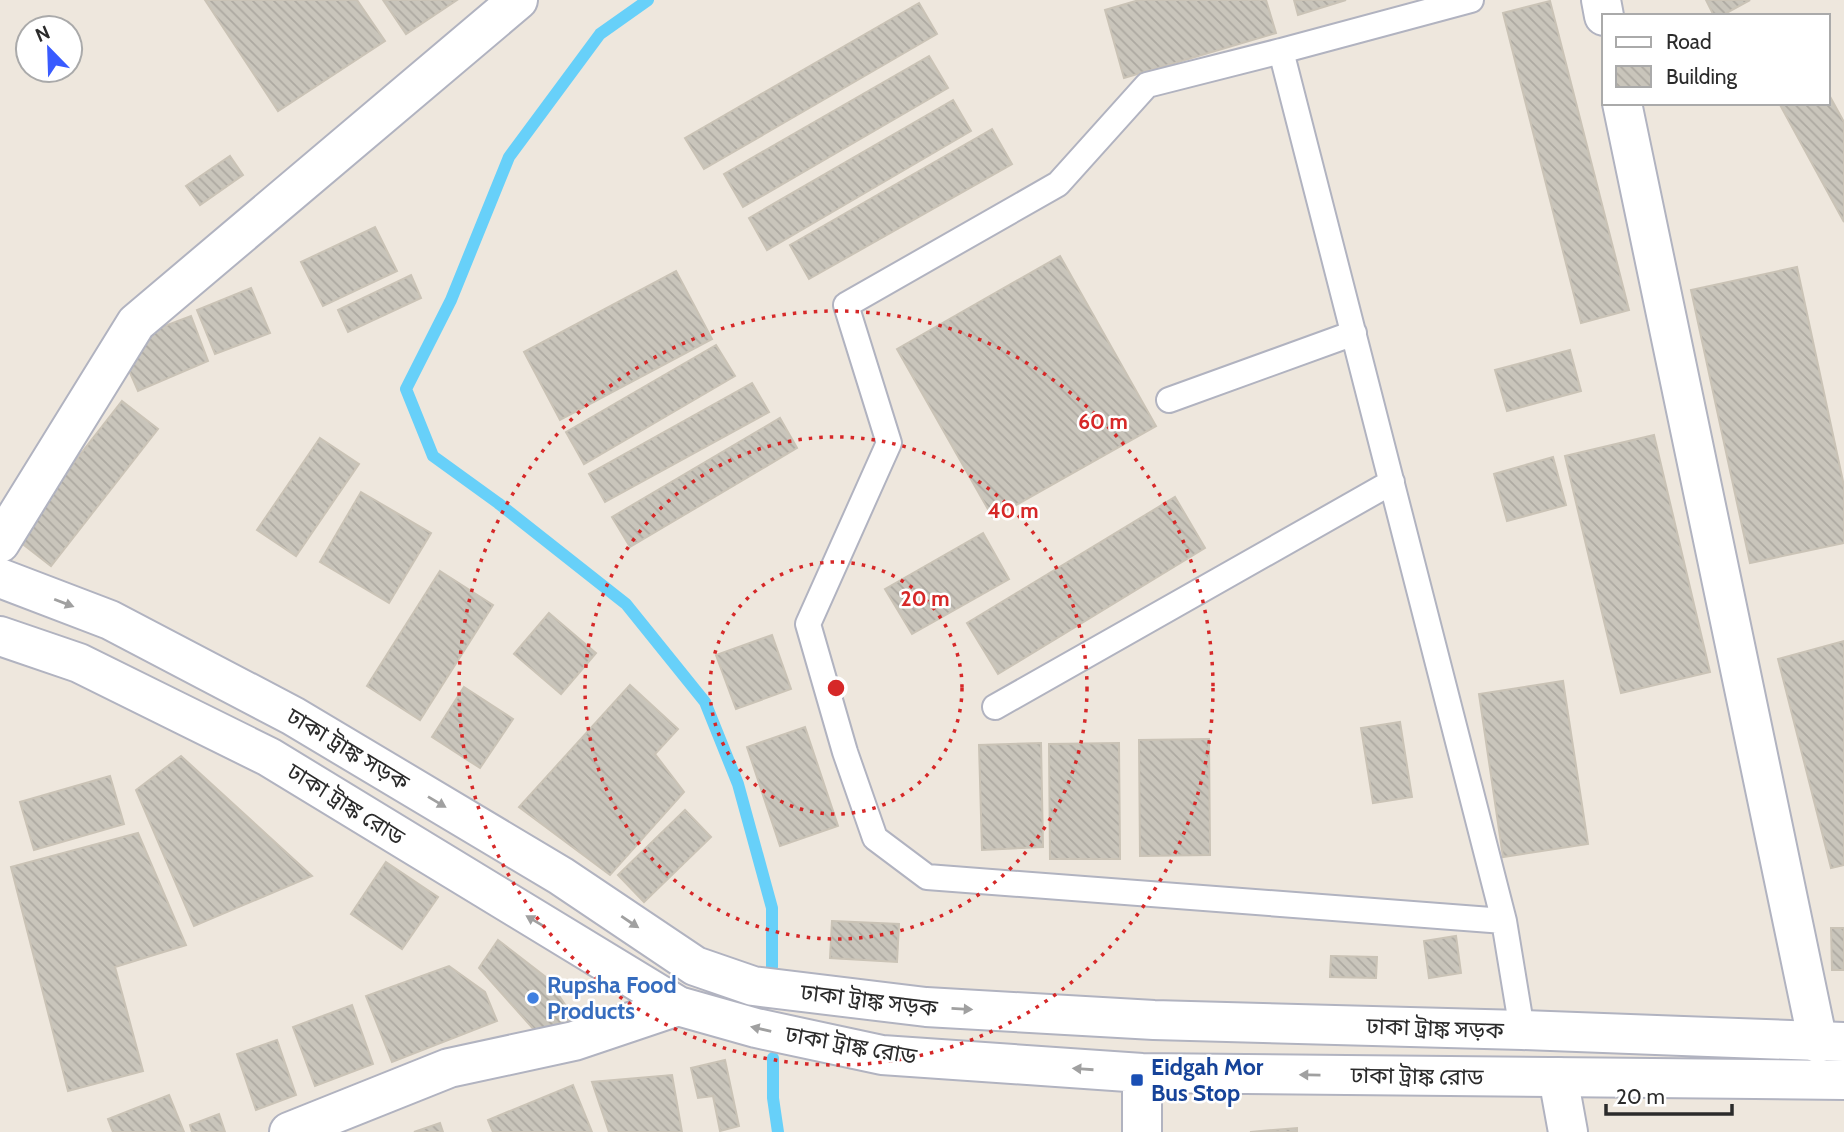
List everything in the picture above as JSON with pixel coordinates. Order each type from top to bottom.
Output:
[{"type":"main road","points":[[0,543],[136,323],[518,0]]},
{"type":"main road","points":[[1622,105],[1831,1043]]},
{"type":"main road","name":"ঢাকা ট্রাঙ্ক সড়ক","points":[[0,578],[110,620],[293,716],[561,876],[695,966],[753,986],[926,1007],[1154,1020],[1522,1030],[1831,1043]]},
{"type":"main road","name":"ঢাকা ট্রাঙ্ক রোড","points":[[0,636],[79,663],[269,757],[678,1006],[756,1028],[882,1055],[1142,1073],[1844,1080]]},
{"type":"main road","points":[[289,1132],[449,1068],[574,1041],[678,1006]]},
{"type":"main road","points":[[1142,1073],[1142,1132]]},
{"type":"main road","points":[[1559,1077],[1568,1132]]},
{"type":"lane","points":[[1471,0],[1147,85],[1058,184],[846,305],[889,443],[808,624],[845,752],[875,838],[927,877],[1504,921]]},
{"type":"lane","points":[[1281,51],[1504,921],[1522,1030]]},
{"type":"lane","points":[[1169,400],[1354,333]]},
{"type":"lane","points":[[995,707],[1392,482]]},
{"type":"building","points":[[205,0],[357,0],[385,41],[278,111]]},
{"type":"building","points":[[383,0],[457,0],[406,34]]},
{"type":"building","points":[[1139,0],[1266,0],[1276,33],[1124,78],[1105,10]]},
{"type":"building","points":[[1294,0],[1346,0],[1298,15]]},
{"type":"building","points":[[1706,0],[1750,0],[1725,14],[1713,14]]},
{"type":"building","points":[[1550,1],[1629,310],[1581,323],[1503,13]]},
{"type":"building","points":[[919,3],[937,34],[704,169],[685,138]]},
{"type":"building","points":[[929,56],[948,88],[743,207],[724,174]]},
{"type":"building","points":[[1830,97],[1844,122],[1844,222],[1780,105],[1830,105]]},
{"type":"building","points":[[953,100],[971,131],[767,250],[749,218]]},
{"type":"building","points":[[992,129],[1012,164],[809,279],[790,245]]},
{"type":"building","points":[[230,156],[243,175],[200,205],[186,186]]},
{"type":"building","points":[[375,227],[397,271],[323,306],[301,262]]},
{"type":"building","points":[[1060,256],[1156,426],[993,518],[897,349]]},
{"type":"building","points":[[1797,267],[1844,486],[1844,543],[1750,563],[1691,290]]},
{"type":"building","points":[[676,271],[712,339],[560,420],[524,352]]},
{"type":"building","points":[[411,275],[421,298],[348,332],[338,310]]},
{"type":"building","points":[[251,288],[270,333],[215,354],[197,310]]},
{"type":"building","points":[[191,316],[208,361],[138,391],[124,359],[159,328]]},
{"type":"building","points":[[716,345],[735,376],[584,464],[566,432]]},
{"type":"building","points":[[1570,350],[1581,391],[1507,411],[1495,370]]},
{"type":"building","points":[[752,383],[769,412],[605,502],[589,474]]},
{"type":"building","points":[[122,401],[158,429],[51,566],[15,538]]},
{"type":"building","points":[[780,418],[797,448],[630,547],[612,517]]},
{"type":"building","points":[[1654,435],[1710,672],[1621,693],[1565,456]]},
{"type":"building","points":[[320,438],[359,464],[296,556],[257,530]]},
{"type":"building","points":[[1553,457],[1566,505],[1507,521],[1494,474]]},
{"type":"building","points":[[361,492],[431,533],[389,603],[320,562]]},
{"type":"building","points":[[1175,497],[1205,548],[998,674],[967,623]]},
{"type":"building","points":[[983,533],[1009,579],[912,634],[885,589]]},
{"type":"building","points":[[440,571],[493,605],[420,720],[367,686]]},
{"type":"building","points":[[549,613],[596,653],[561,694],[514,654]]},
{"type":"building","points":[[772,635],[791,689],[736,709],[716,655]]},
{"type":"building","points":[[1844,641],[1844,865],[1831,868],[1778,659]]},
{"type":"building","points":[[1563,681],[1588,844],[1503,857],[1479,694]]},
{"type":"building","points":[[630,685],[678,729],[655,754],[684,792],[610,875],[519,807]]},
{"type":"building","points":[[464,687],[513,719],[480,768],[432,737]]},
{"type":"building","points":[[1400,722],[1412,797],[1373,803],[1361,728]]},
{"type":"building","points":[[805,727],[838,826],[780,846],[747,747]]},
{"type":"building","points":[[1209,739],[1210,855],[1140,856],[1139,740]]},
{"type":"building","points":[[1041,743],[1043,847],[982,850],[979,745]]},
{"type":"building","points":[[1119,743],[1120,859],[1050,859],[1049,744]]},
{"type":"building","points":[[181,756],[312,876],[194,926],[136,790]]},
{"type":"building","points":[[110,776],[124,824],[34,850],[20,802]]},
{"type":"building","points":[[685,810],[711,837],[644,902],[618,875]]},
{"type":"building","points":[[138,833],[186,945],[115,967],[143,1071],[68,1091],[11,867]]},
{"type":"building","points":[[386,862],[438,897],[402,949],[351,914]]},
{"type":"building","points":[[832,921],[899,924],[897,962],[830,958]]},
{"type":"building","points":[[1831,928],[1844,928],[1844,970],[1832,970]]},
{"type":"building","points":[[1456,936],[1461,973],[1429,978],[1424,941]]},
{"type":"building","name":"Rupsha Food Products","points":[[498,940],[547,978],[574,1018],[537,1033],[479,968]]},
{"type":"building","points":[[1331,956],[1377,957],[1376,978],[1330,977]]},
{"type":"building","points":[[449,966],[485,992],[497,1021],[392,1062],[366,996]]},
{"type":"building","points":[[352,1005],[373,1064],[315,1086],[293,1027]]},
{"type":"building","points":[[277,1040],[296,1095],[256,1110],[237,1054]]},
{"type":"building","points":[[725,1060],[739,1126],[720,1131],[713,1096],[698,1098],[691,1068]]},
{"type":"building","points":[[672,1075],[682,1132],[609,1132],[592,1082]]},
{"type":"building","points":[[573,1085],[592,1132],[493,1132],[488,1120]]},
{"type":"building","points":[[169,1095],[184,1132],[113,1132],[108,1119]]},
{"type":"building","points":[[219,1114],[225,1132],[192,1132],[190,1125]]},
{"type":"building","points":[[440,1123],[443,1132],[414,1132]]},
{"type":"building","points":[[1297,1128],[1297,1132],[1250,1132]]},
{"type":"waterway","points":[[648,0],[600,34],[509,157],[451,300],[406,389],[433,456],[498,503],[626,604],[705,702],[738,784],[772,908],[772,967]]},
{"type":"waterway","points":[[773,1058],[773,1098],[778,1132]]},
{"type":"place","name":"Rupsha Food Products","points":[[533,998]]},
{"type":"place","name":"Eidgah Mor Bus Stop","points":[[1137,1080]]}]
